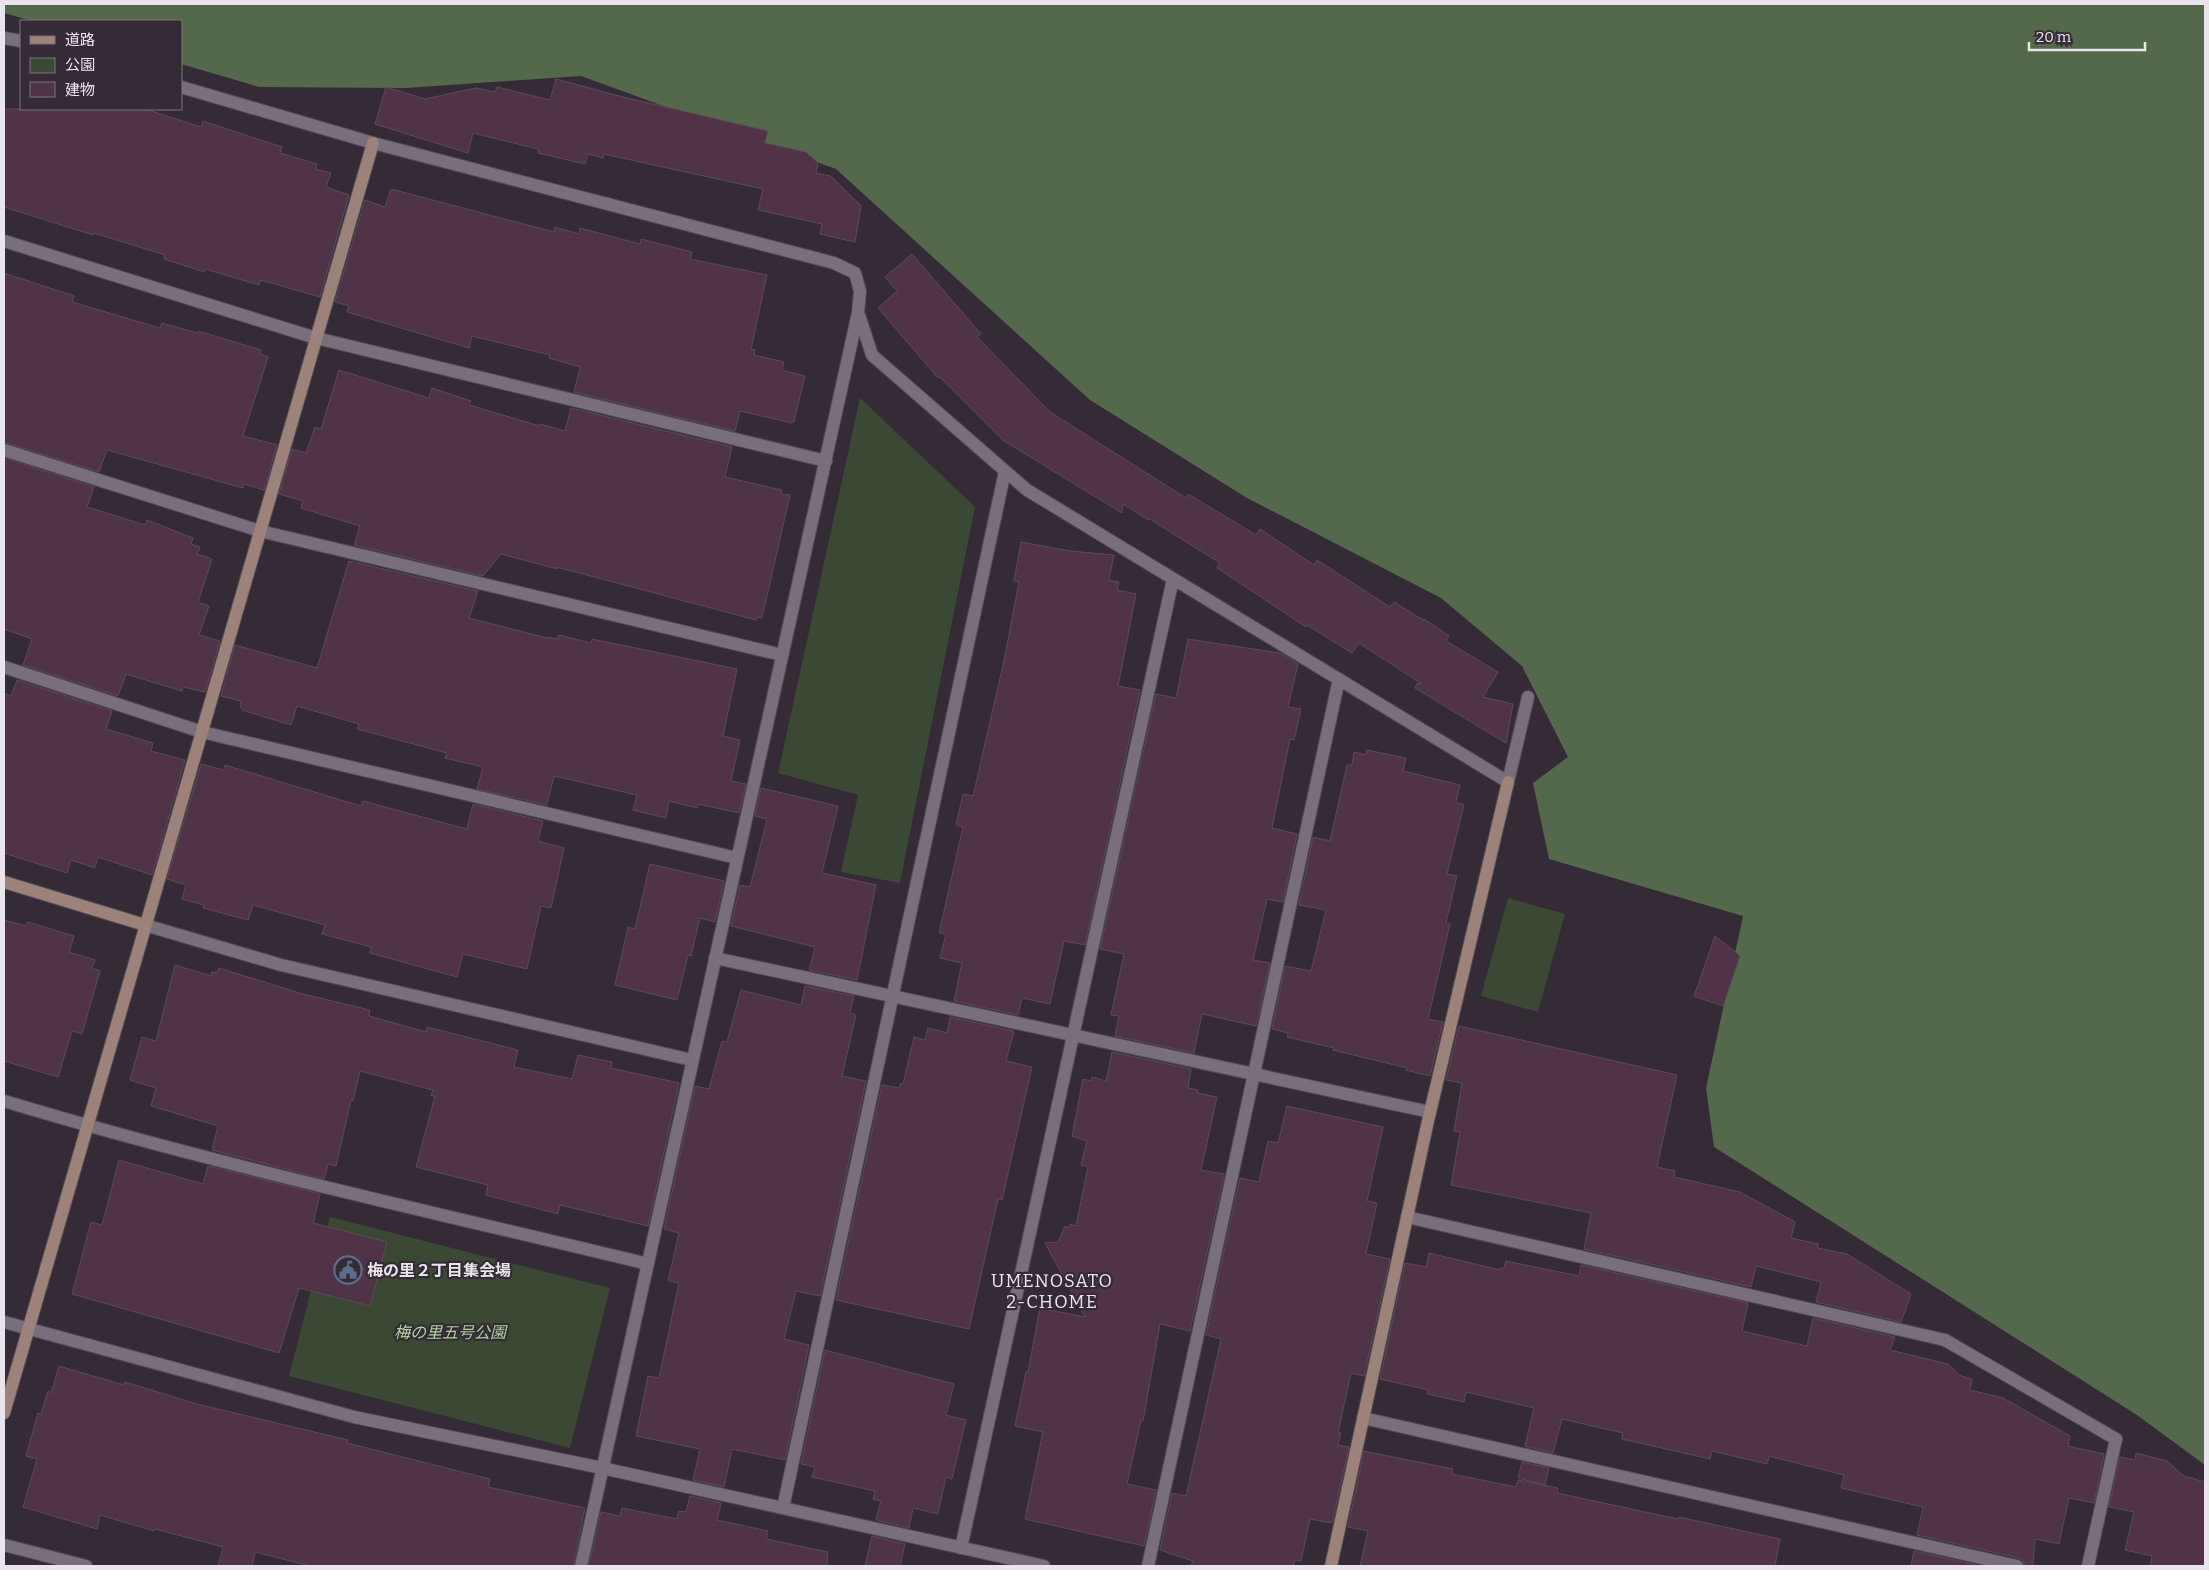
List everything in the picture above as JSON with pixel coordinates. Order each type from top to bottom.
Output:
[{"type":"street","points":[[4,38],[20,41]]},
{"type":"street","points":[[182,87],[372,144],[834,263],[855,273],[860,291],[858,313],[826,461],[581,1566]]},
{"type":"street","points":[[4,1413],[372,144]]},
{"type":"street","points":[[4,240],[316,338],[826,461]]},
{"type":"street","points":[[858,313],[872,355],[1027,490],[1508,782]]},
{"type":"street","points":[[4,450],[260,531],[782,655]]},
{"type":"street","points":[[783,1508],[1005,471]]},
{"type":"street","points":[[961,1548],[1173,579]]},
{"type":"street","points":[[4,667],[202,732],[737,858]]},
{"type":"street","points":[[1148,1566],[1339,679]]},
{"type":"street","points":[[1331,1566],[1430,1112],[1528,697]]},
{"type":"street","points":[[4,882],[282,965],[692,1060]]},
{"type":"street","points":[[715,958],[1430,1112]]},
{"type":"street","points":[[4,1101],[87,1126],[364,1196],[648,1264]]},
{"type":"street","points":[[1407,1216],[1945,1340],[2116,1438],[2088,1566]]},
{"type":"street","points":[[4,1322],[28,1330],[354,1416],[602,1468],[1044,1566]]},
{"type":"street","points":[[1363,1418],[2017,1566]]},
{"type":"street","points":[[4,1545],[86,1566]]},
{"type":"green space","points":[[4,4],[2205,4],[2205,1465],[2137,1415],[1714,1147],[1706,1088],[1743,916],[1549,859],[1533,783],[1568,757],[1522,666],[1441,598],[1247,498],[1090,400],[836,169],[581,76],[406,88],[259,87],[182,64],[182,20],[28,20],[4,13]]},
{"type":"green space","points":[[860,398],[975,507],[900,883],[841,872],[858,795],[778,773]]},
{"type":"green space","points":[[1508,898],[1565,914],[1538,1012],[1481,996]]},
{"type":"green space","name":"梅の里五号公園","points":[[330,1217],[610,1288],[570,1448],[289,1376]]},
{"type":"building","points":[[556,79],[623,97],[768,131],[765,143],[806,152],[818,163],[816,173],[831,176],[861,206],[855,242],[820,234],[822,224],[758,210],[763,189],[604,154],[603,158],[588,154],[585,164],[538,153],[538,149],[473,133],[468,153],[375,124],[386,87],[425,99],[476,88],[495,92],[497,87],[550,100]]},
{"type":"building","points":[[4,109],[148,110],[201,127],[203,121],[282,147],[280,153],[317,164],[316,169],[331,173],[326,187],[349,195],[320,297],[261,280],[259,285],[205,269],[204,272],[164,259],[165,255],[4,207]]},
{"type":"building","points":[[391,189],[554,232],[555,227],[579,234],[580,228],[640,244],[641,239],[692,252],[690,259],[767,275],[751,349],[755,350],[754,355],[784,362],[782,370],[805,376],[794,421],[792,423],[740,411],[735,431],[574,392],[580,367],[549,358],[550,355],[472,336],[469,348],[347,312],[349,306],[335,302],[365,200],[385,207]]},
{"type":"building","points":[[912,254],[981,334],[977,337],[1050,412],[1186,498],[1188,494],[1256,535],[1260,529],[1314,565],[1317,560],[1390,607],[1394,602],[1424,619],[1449,636],[1446,641],[1498,672],[1483,697],[1513,704],[1506,743],[1415,688],[1417,683],[1422,684],[1359,643],[1352,653],[1307,625],[1306,627],[1217,568],[1220,563],[1148,518],[1148,520],[1123,504],[1122,513],[1004,441],[940,377],[938,378],[878,308],[897,291],[885,277]]},
{"type":"building","points":[[4,273],[74,296],[72,302],[160,328],[162,323],[197,333],[198,331],[261,350],[260,354],[268,357],[243,436],[277,445],[264,490],[244,484],[243,488],[107,450],[99,472],[4,442]]},
{"type":"building","points":[[339,370],[429,398],[432,388],[471,401],[469,405],[540,426],[540,424],[565,431],[571,408],[732,447],[725,477],[782,490],[781,494],[790,495],[762,618],[757,617],[756,620],[501,554],[483,576],[354,545],[360,526],[301,508],[303,501],[279,494],[292,449],[306,453],[315,427],[321,429]]},
{"type":"building","points":[[4,458],[94,487],[87,507],[145,525],[147,520],[193,538],[191,544],[200,547],[197,554],[212,559],[198,602],[209,606],[199,635],[220,641],[205,692],[183,687],[182,691],[126,674],[118,696],[23,665],[32,639],[4,629]]},
{"type":"building","points":[[1021,542],[1070,551],[1114,555],[1109,580],[1119,582],[1117,590],[1136,594],[1118,686],[1140,690],[1085,945],[1064,941],[1050,1004],[1022,998],[1018,1015],[954,1001],[962,963],[940,958],[946,934],[939,933],[963,827],[956,825],[963,794],[973,796],[1004,661],[1019,582],[1014,581]]},
{"type":"building","points":[[349,561],[478,591],[469,618],[547,638],[557,639],[559,635],[591,643],[592,639],[737,669],[723,736],[740,740],[731,781],[746,784],[739,813],[698,804],[697,808],[669,801],[666,818],[633,810],[637,795],[554,776],[547,805],[477,789],[483,767],[445,758],[447,753],[357,729],[359,724],[297,706],[291,725],[242,710],[240,707],[241,701],[221,696],[235,645],[317,668]]},
{"type":"building","points":[[1188,639],[1280,653],[1298,664],[1288,707],[1301,709],[1294,740],[1290,739],[1272,828],[1297,834],[1283,902],[1267,899],[1253,960],[1270,963],[1256,1026],[1202,1014],[1194,1053],[1115,1036],[1119,1016],[1111,1015],[1124,954],[1100,949],[1156,694],[1176,698]]},
{"type":"building","points":[[17,680],[112,711],[106,729],[153,743],[151,751],[185,760],[152,875],[98,857],[95,868],[71,860],[67,873],[4,853],[4,693],[11,696]]},
{"type":"building","points":[[1367,750],[1406,758],[1403,771],[1460,785],[1456,802],[1464,805],[1447,874],[1457,876],[1446,923],[1450,924],[1428,1019],[1443,1022],[1430,1076],[1406,1070],[1407,1068],[1333,1050],[1334,1048],[1287,1037],[1288,1033],[1272,1029],[1285,966],[1311,971],[1326,910],[1299,905],[1313,837],[1330,841],[1347,765],[1352,765],[1354,752],[1366,755]]},
{"type":"building","points":[[201,764],[224,770],[225,765],[361,806],[363,801],[467,829],[473,804],[543,821],[538,841],[564,848],[551,908],[541,906],[527,969],[463,954],[457,977],[370,953],[371,947],[322,934],[325,925],[253,905],[248,920],[203,908],[204,905],[182,899],[186,885],[167,879]]},
{"type":"building","points":[[761,788],[838,806],[822,873],[876,885],[857,980],[809,970],[815,947],[731,926],[740,885],[750,887],[767,819],[755,816]]},
{"type":"building","points":[[650,864],[724,881],[715,922],[700,918],[691,956],[688,955],[677,1000],[615,985],[628,927],[635,929]]},
{"type":"building","points":[[4,920],[26,926],[28,922],[74,936],[69,952],[95,960],[92,968],[100,971],[82,1034],[72,1031],[58,1077],[4,1061]]},
{"type":"building","points":[[1715,936],[1740,956],[1723,1006],[1694,996]]},
{"type":"building","points":[[175,965],[211,976],[212,972],[217,973],[219,968],[303,994],[370,1010],[369,1016],[426,1032],[427,1027],[518,1050],[514,1067],[572,1079],[578,1055],[612,1062],[611,1068],[679,1083],[648,1226],[560,1205],[558,1214],[486,1195],[488,1185],[416,1167],[435,1096],[431,1096],[433,1090],[360,1071],[353,1101],[351,1100],[336,1166],[328,1164],[324,1179],[212,1150],[218,1126],[151,1106],[156,1088],[130,1080],[142,1037],[156,1041]]},
{"type":"building","points":[[805,986],[854,996],[850,1013],[856,1015],[842,1076],[866,1081],[820,1296],[796,1291],[784,1339],[809,1345],[785,1460],[732,1449],[724,1487],[693,1480],[700,1449],[636,1436],[648,1376],[659,1378],[679,1283],[668,1281],[679,1233],[664,1229],[695,1086],[709,1089],[722,1041],[727,1042],[741,990],[801,1005]]},
{"type":"building","points":[[950,1017],[1014,1031],[1006,1061],[1032,1067],[1002,1200],[998,1199],[969,1329],[836,1300],[882,1085],[899,1088],[901,1083],[903,1084],[914,1037],[925,1040],[928,1028],[947,1033]]},
{"type":"building","points":[[1459,1026],[1677,1075],[1657,1167],[1675,1171],[1674,1177],[1740,1192],[1795,1222],[1791,1238],[1818,1244],[1818,1248],[1847,1254],[1911,1294],[1901,1322],[1816,1302],[1821,1282],[1756,1266],[1751,1287],[1584,1249],[1591,1213],[1451,1185],[1460,1132],[1454,1131],[1462,1083],[1446,1080]]},
{"type":"building","points":[[1112,1052],[1191,1069],[1188,1088],[1198,1090],[1197,1093],[1217,1097],[1201,1170],[1224,1174],[1190,1331],[1160,1324],[1143,1421],[1141,1420],[1127,1484],[1156,1490],[1144,1546],[1025,1519],[1043,1432],[1015,1426],[1026,1372],[1028,1372],[1040,1308],[1085,1317],[1045,1243],[1058,1242],[1065,1226],[1070,1228],[1070,1224],[1076,1226],[1088,1167],[1081,1165],[1087,1141],[1072,1136],[1083,1079],[1091,1081],[1092,1077],[1106,1081]]},
{"type":"building","points":[[1287,1106],[1383,1127],[1367,1201],[1377,1203],[1366,1254],[1390,1259],[1364,1376],[1351,1373],[1338,1433],[1341,1433],[1338,1445],[1349,1447],[1332,1523],[1310,1519],[1301,1561],[1295,1560],[1293,1566],[1191,1566],[1193,1561],[1160,1550],[1172,1493],[1186,1496],[1221,1339],[1206,1335],[1240,1178],[1259,1182],[1268,1141],[1278,1143]]},
{"type":"building","points":[[119,1160],[203,1184],[208,1166],[320,1194],[313,1223],[387,1242],[370,1306],[299,1288],[279,1353],[72,1294],[91,1222],[102,1225]]},
{"type":"building","points":[[1429,1253],[1500,1270],[1504,1268],[1506,1261],[1579,1276],[1581,1265],[1748,1303],[1742,1331],[1807,1346],[1813,1318],[1895,1337],[1890,1350],[1948,1364],[1961,1376],[1972,1379],[1970,1390],[2003,1398],[2070,1436],[2068,1446],[2104,1454],[2094,1503],[2069,1498],[2059,1544],[2035,1539],[2033,1566],[2025,1566],[2023,1560],[2019,1558],[1917,1535],[1923,1507],[1841,1488],[1844,1475],[1769,1456],[1767,1464],[1712,1451],[1710,1459],[1622,1439],[1623,1433],[1562,1419],[1553,1453],[1525,1446],[1534,1408],[1466,1392],[1464,1402],[1427,1394],[1428,1390],[1380,1379],[1405,1263],[1426,1267]]},
{"type":"building","points":[[825,1350],[954,1384],[946,1415],[966,1420],[952,1479],[946,1477],[938,1514],[913,1508],[909,1528],[876,1520],[881,1501],[873,1499],[875,1491],[812,1477],[815,1467],[801,1464]]},
{"type":"building","points":[[59,1366],[124,1385],[125,1382],[197,1404],[348,1440],[347,1443],[490,1479],[488,1487],[585,1508],[573,1566],[310,1566],[255,1552],[252,1566],[218,1566],[223,1547],[155,1529],[154,1531],[100,1515],[97,1529],[23,1507],[37,1459],[26,1456],[38,1413],[41,1414],[48,1391],[51,1393]]},
{"type":"building","points":[[1364,1451],[1453,1469],[1452,1474],[1516,1487],[1518,1480],[1558,1488],[1557,1493],[1780,1539],[1775,1566],[1360,1566],[1368,1531],[1348,1527]]},
{"type":"building","points":[[2136,1453],[2167,1461],[2184,1476],[2205,1482],[2205,1566],[2150,1566],[2152,1556],[2125,1550],[2134,1512],[2109,1507],[2120,1457],[2135,1460]]},
{"type":"building","points":[[1522,1462],[1549,1468],[1545,1485],[1518,1478]]},
{"type":"building","points":[[690,1496],[721,1503],[717,1520],[768,1531],[766,1539],[828,1552],[827,1566],[589,1566],[601,1512],[620,1516],[622,1508],[677,1519],[679,1511],[686,1512]]},
{"type":"building","points":[[872,1536],[905,1544],[900,1566],[865,1566]]},
{"type":"building","points":[[1914,1551],[1981,1566],[1911,1566]]},
{"type":"place","name":"梅の里２丁目集会場","points":[[348,1270]]},
{"type":"district","name":"UMENOSATO 2-CHOME","points":[[1052,1291]]}]
